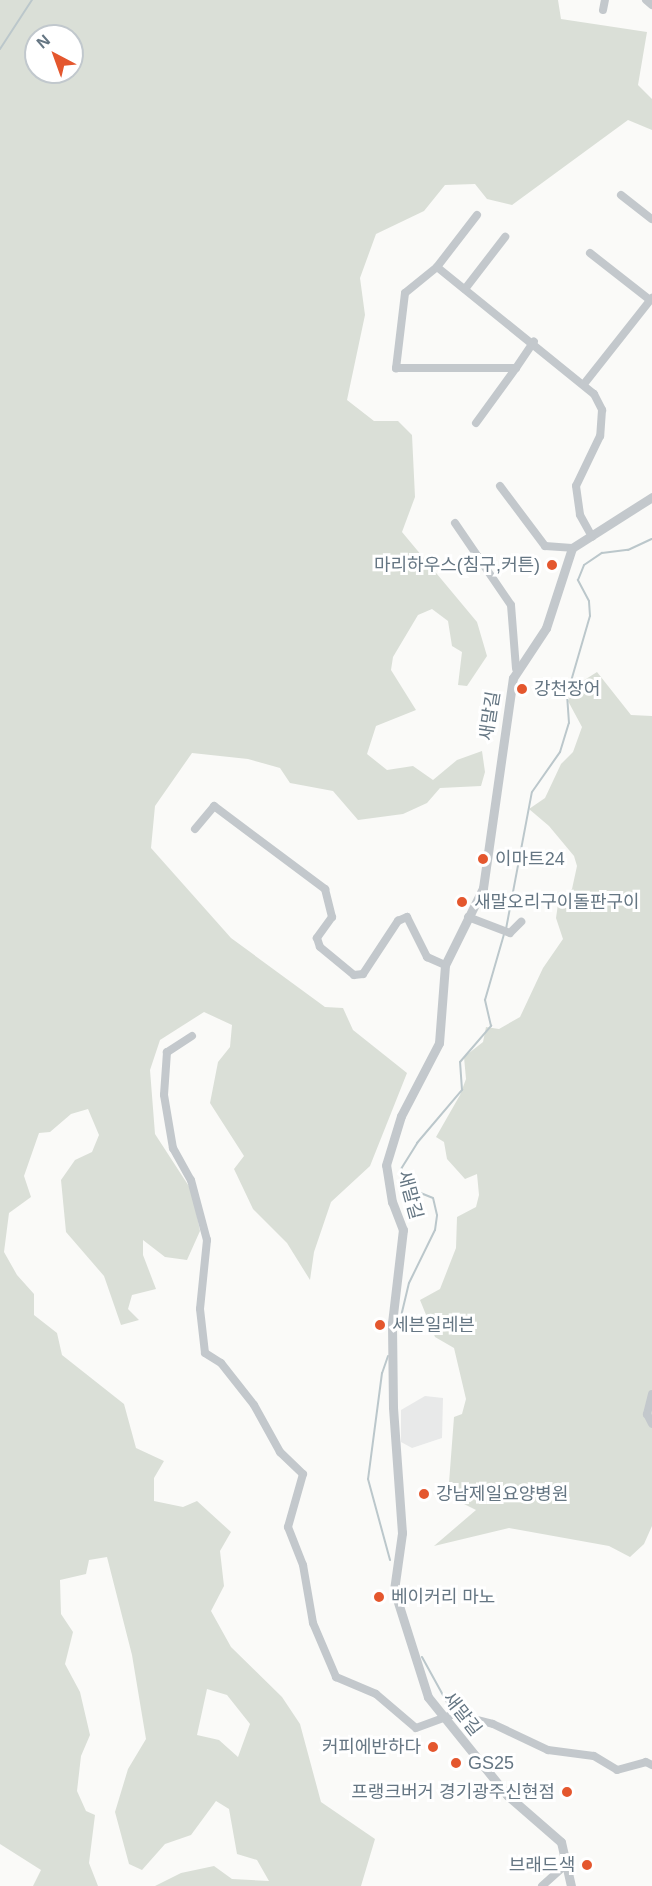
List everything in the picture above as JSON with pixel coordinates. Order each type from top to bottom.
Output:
[{"type":"street","points":[[603,10],[605,0]]},
{"type":"street","points":[[646,0],[652,5]]},
{"type":"street","points":[[621,195],[652,219]]},
{"type":"street","points":[[477,215],[437,267],[405,293],[396,368],[516,368]]},
{"type":"street","points":[[465,289],[505,237]]},
{"type":"street","points":[[584,384],[651,299],[590,253]]},
{"type":"street","points":[[437,267],[534,341],[584,384],[602,410],[600,436],[576,486],[580,515],[592,537]]},
{"type":"street","points":[[476,423],[534,341]]},
{"type":"street","points":[[500,486],[545,546],[572,548],[652,497]]},
{"type":"street","points":[[455,523],[511,605],[516,669]]},
{"type":"street","name":"새말길","points":[[571,1886],[564,1866],[561,1842],[507,1795],[428,1697],[394,1590],[402,1533],[393,1407],[392,1323],[403,1230],[392,1202],[386,1165],[401,1116],[439,1043],[445,964],[483,888],[516,669],[546,628],[572,548]]},
{"type":"street","points":[[195,829],[214,806],[325,889],[332,917],[317,938],[320,946],[354,975],[363,974],[398,921],[407,917],[427,957],[445,964]]},
{"type":"street","points":[[468,917],[500,932],[510,933],[521,922]]},
{"type":"street","points":[[192,1036],[167,1052],[164,1095],[173,1148],[191,1180],[207,1240],[200,1309],[206,1353],[221,1363],[254,1405],[280,1452],[303,1474],[288,1527],[303,1565],[313,1623],[336,1677],[376,1694],[416,1728],[442,1715],[454,1714],[493,1724],[522,1741],[548,1750],[594,1756],[617,1770],[646,1762],[652,1765]]},
{"type":"street","points":[[652,1394],[647,1414],[652,1424]]},
{"type":"street","points":[[542,1886],[564,1866]]},
{"type":"shaded area","points":[[0,0],[558,0],[561,19],[647,32],[638,85],[652,99],[652,130],[628,120],[512,205],[487,199],[475,184],[445,185],[424,211],[376,234],[360,278],[365,315],[347,400],[374,421],[398,421],[412,435],[415,497],[402,532],[477,622],[487,656],[467,686],[458,685],[462,652],[452,646],[448,621],[432,609],[418,615],[393,657],[391,670],[416,710],[376,726],[367,754],[387,770],[413,766],[433,780],[457,760],[482,751],[485,772],[481,786],[440,788],[427,803],[403,814],[358,820],[333,791],[290,783],[280,768],[248,759],[192,753],[155,806],[151,848],[231,938],[325,1007],[343,1008],[353,1030],[407,1073],[370,1166],[331,1202],[314,1252],[310,1280],[287,1243],[253,1209],[234,1169],[244,1156],[210,1103],[218,1062],[230,1047],[232,1025],[204,1012],[160,1040],[150,1070],[155,1134],[192,1191],[200,1231],[187,1260],[165,1257],[143,1240],[143,1255],[156,1289],[132,1295],[128,1309],[139,1320],[121,1325],[104,1276],[66,1232],[61,1180],[75,1160],[92,1152],[99,1135],[88,1109],[71,1114],[50,1132],[39,1133],[24,1176],[31,1197],[9,1213],[4,1252],[17,1275],[34,1294],[34,1315],[57,1333],[62,1355],[124,1404],[136,1448],[164,1461],[154,1478],[154,1501],[183,1507],[197,1501],[231,1532],[220,1551],[224,1586],[211,1611],[231,1647],[282,1697],[300,1724],[321,1802],[375,1839],[361,1886],[155,1886],[181,1873],[214,1866],[232,1879],[269,1881],[257,1860],[237,1854],[229,1809],[216,1801],[191,1835],[165,1844],[142,1870],[129,1864],[115,1812],[128,1769],[146,1739],[132,1655],[107,1557],[89,1560],[86,1574],[60,1580],[61,1614],[73,1632],[65,1664],[80,1692],[90,1735],[81,1756],[77,1791],[86,1811],[95,1815],[89,1863],[98,1886],[33,1886],[41,1870],[0,1844]],"holes":[[[207,1689],[227,1695],[250,1724],[238,1757],[219,1740],[197,1735]]]},
{"type":"shaded area","points":[[597,672],[631,715],[652,716],[652,1526],[644,1544],[630,1557],[609,1546],[509,1528],[434,1546],[476,1510],[448,1496],[454,1417],[462,1414],[466,1399],[454,1348],[435,1337],[420,1300],[440,1289],[456,1248],[457,1217],[476,1207],[479,1195],[477,1174],[465,1179],[447,1159],[444,1142],[436,1137],[460,1095],[466,1079],[464,1057],[483,1042],[486,1027],[499,1029],[520,1017],[543,968],[563,939],[556,918],[558,904],[572,889],[577,866],[574,856],[549,826],[529,809],[545,798],[561,764],[573,752],[582,727],[568,701],[575,686]]},
{"type":"shaded area","points":[[425,1396],[443,1398],[442,1438],[412,1448],[401,1442],[401,1410]]},
{"type":"waterway","points":[[0,49],[32,0]]},
{"type":"waterway","points":[[506,929],[532,792],[560,752],[569,723],[567,695],[590,616],[589,601],[578,580],[584,565],[602,553],[628,550],[652,539]]},
{"type":"waterway","points":[[398,1329],[409,1283],[435,1230],[437,1215],[433,1198],[416,1191],[403,1180],[401,1169],[417,1143],[462,1090],[460,1062],[491,1026],[485,1000],[504,934]]},
{"type":"waterway","points":[[388,1356],[382,1373],[368,1479],[390,1560]]},
{"type":"waterway","points":[[422,1657],[450,1708]]},
{"type":"place","name":"마리하우스(침구,커튼)","points":[[552,565]]},
{"type":"place","name":"강천장어","points":[[522,689]]},
{"type":"place","name":"이마트24","points":[[483,859]]},
{"type":"place","name":"새말오리구이돌판구이","points":[[462,902]]},
{"type":"place","name":"세븐일레븐","points":[[380,1325]]},
{"type":"place","name":"강남제일요양병원","points":[[424,1494]]},
{"type":"place","name":"베이커리 마노","points":[[379,1597]]},
{"type":"place","name":"커피에반하다","points":[[433,1747]]},
{"type":"place","name":"GS25","points":[[456,1763]]},
{"type":"place","name":"프랭크버거 경기광주신현점","points":[[567,1792]]},
{"type":"place","name":"브래드색","points":[[587,1865]]}]
